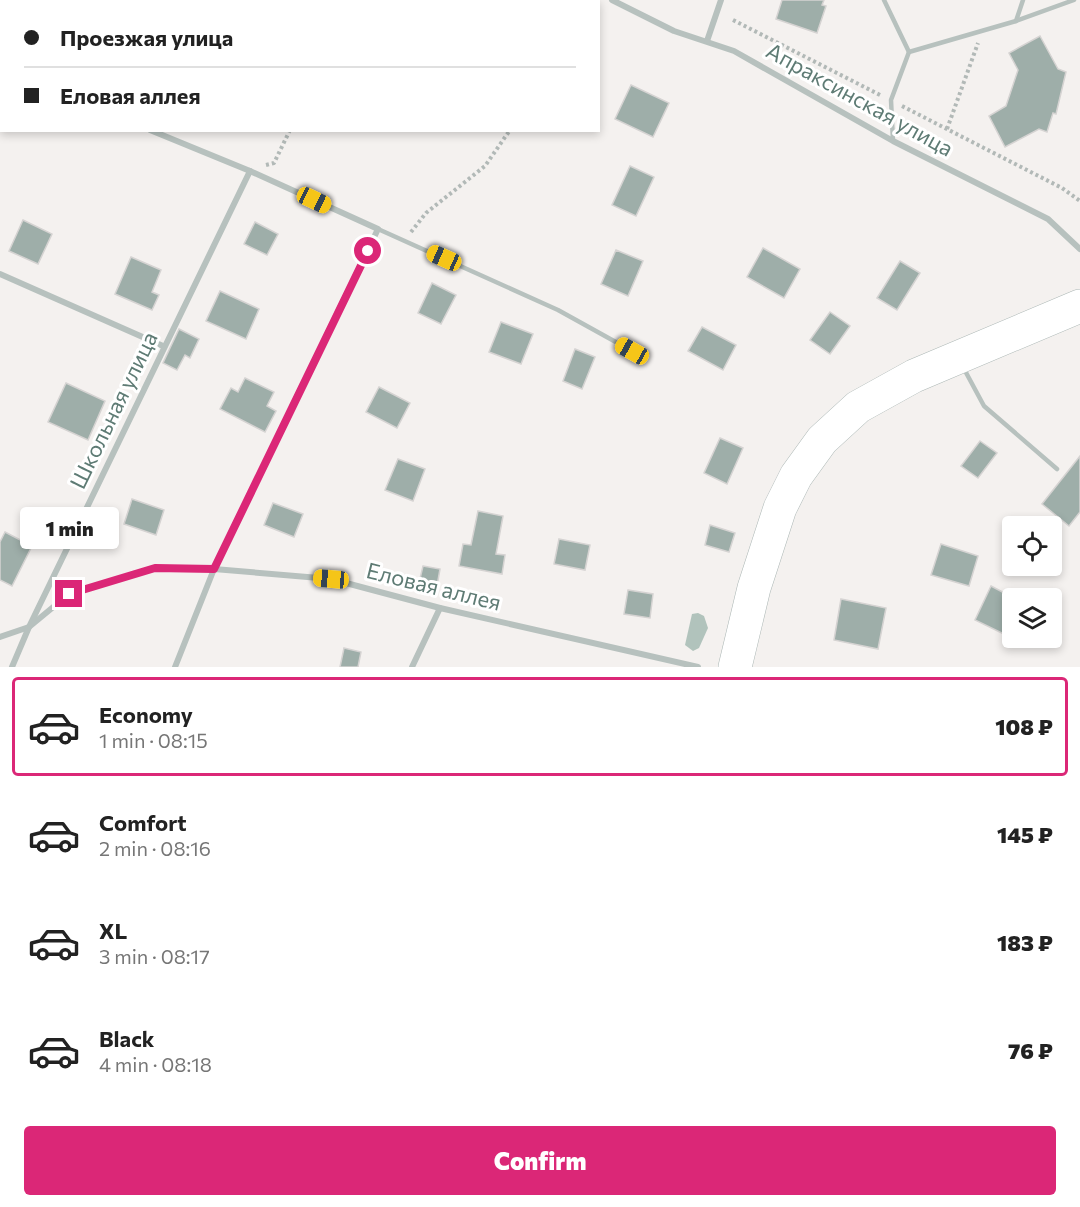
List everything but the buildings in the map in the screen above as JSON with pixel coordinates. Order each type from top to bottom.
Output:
[{"type":"main road","points":[[735,667],[754,588],[780,508],[796,476],[822,440],[858,407],[914,376],[1072,312]]},
{"type":"street","name":"Апраксинская улица","points":[[612,0],[674,31],[735,51],[893,141],[1048,219],[1080,249]]},
{"type":"street","points":[[707,41],[722,0]]},
{"type":"street","points":[[155,132],[250,171],[378,230],[214,569],[175,667]]},
{"type":"street","name":"Школьная улица","points":[[12,667],[163,346],[250,171]]},
{"type":"street","points":[[0,274],[163,346]]},
{"type":"street","name":"Еловая аллея","points":[[29,627],[69,594],[155,568],[214,569],[331,579],[440,608],[698,667]]},
{"type":"street","points":[[412,667],[440,608]]},
{"type":"street","points":[[0,638],[29,627]]},
{"type":"lane","points":[[884,0],[909,52],[891,100],[893,141]]},
{"type":"lane","points":[[1016,21],[1023,0]]},
{"type":"lane","points":[[909,52],[1016,21],[1074,0]]},
{"type":"lane","points":[[378,230],[405,240],[558,310],[632,351]]},
{"type":"lane","points":[[959,358],[971,386],[984,406],[1058,469]]},
{"type":"path","points":[[733,20],[1062,188],[1080,201]]},
{"type":"path","points":[[947,129],[982,31]]},
{"type":"path","points":[[250,171],[274,163],[289,132]]},
{"type":"path","points":[[405,240],[426,213],[485,166],[509,132]]},
{"type":"shaded area","points":[[698,613],[704,616],[708,628],[699,648],[693,651],[685,645],[692,614]]},
{"type":"route","points":[[69,594],[155,568],[214,569],[368,251]]}]
